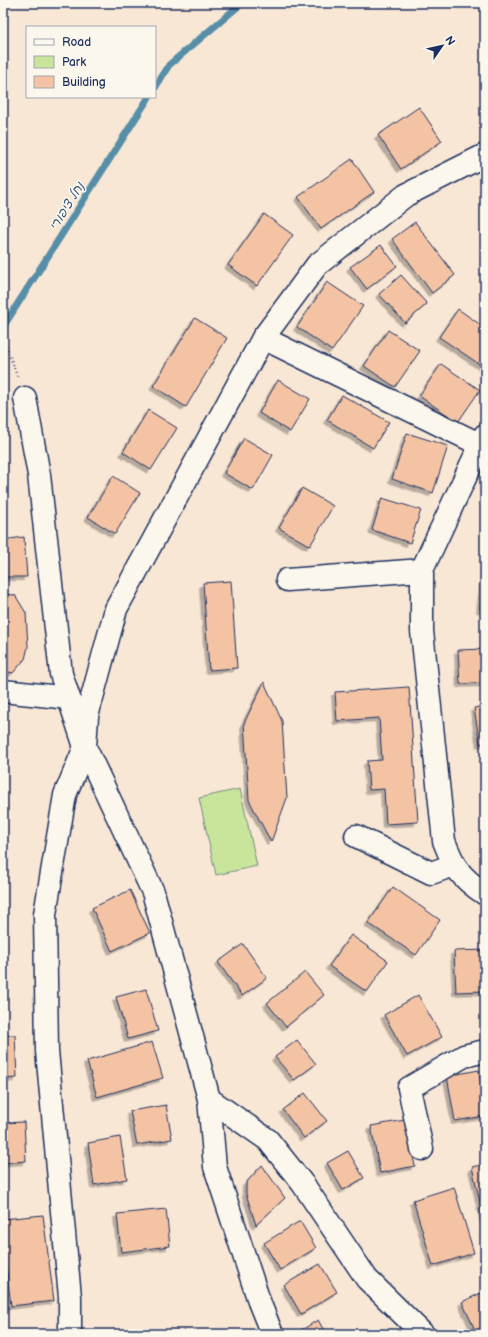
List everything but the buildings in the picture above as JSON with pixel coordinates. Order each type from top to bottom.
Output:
[{"type":"street","points":[[70,1334],[70,1297],[47,1051],[45,914],[65,795],[85,747],[87,716],[116,609],[263,338],[317,265],[406,194],[485,155]]},
{"type":"street","points":[[263,338],[483,442],[422,570],[422,631],[444,841],[454,866],[467,882],[485,894]]},
{"type":"street","points":[[25,398],[39,475],[61,674],[85,747],[153,892],[209,1099],[215,1167],[260,1304],[272,1334]]},
{"type":"street","points":[[286,580],[422,570]]},
{"type":"street","points":[[3,691],[69,698]]},
{"type":"street","points":[[356,836],[430,873],[454,866]]},
{"type":"street","points":[[422,1149],[409,1088],[464,1056],[485,1051]]},
{"type":"street","points":[[209,1099],[268,1140],[303,1184],[367,1279],[423,1334]]},
{"type":"path","points":[[3,338],[25,398]]},
{"type":"green space","points":[[240,789],[257,866],[216,875],[199,798]]},
{"type":"waterway","name":"נחל ציפורי","points":[[156,86],[169,65],[242,3]]},
{"type":"waterway","name":"נחל ציפורי","points":[[3,327],[148,98]]}]
